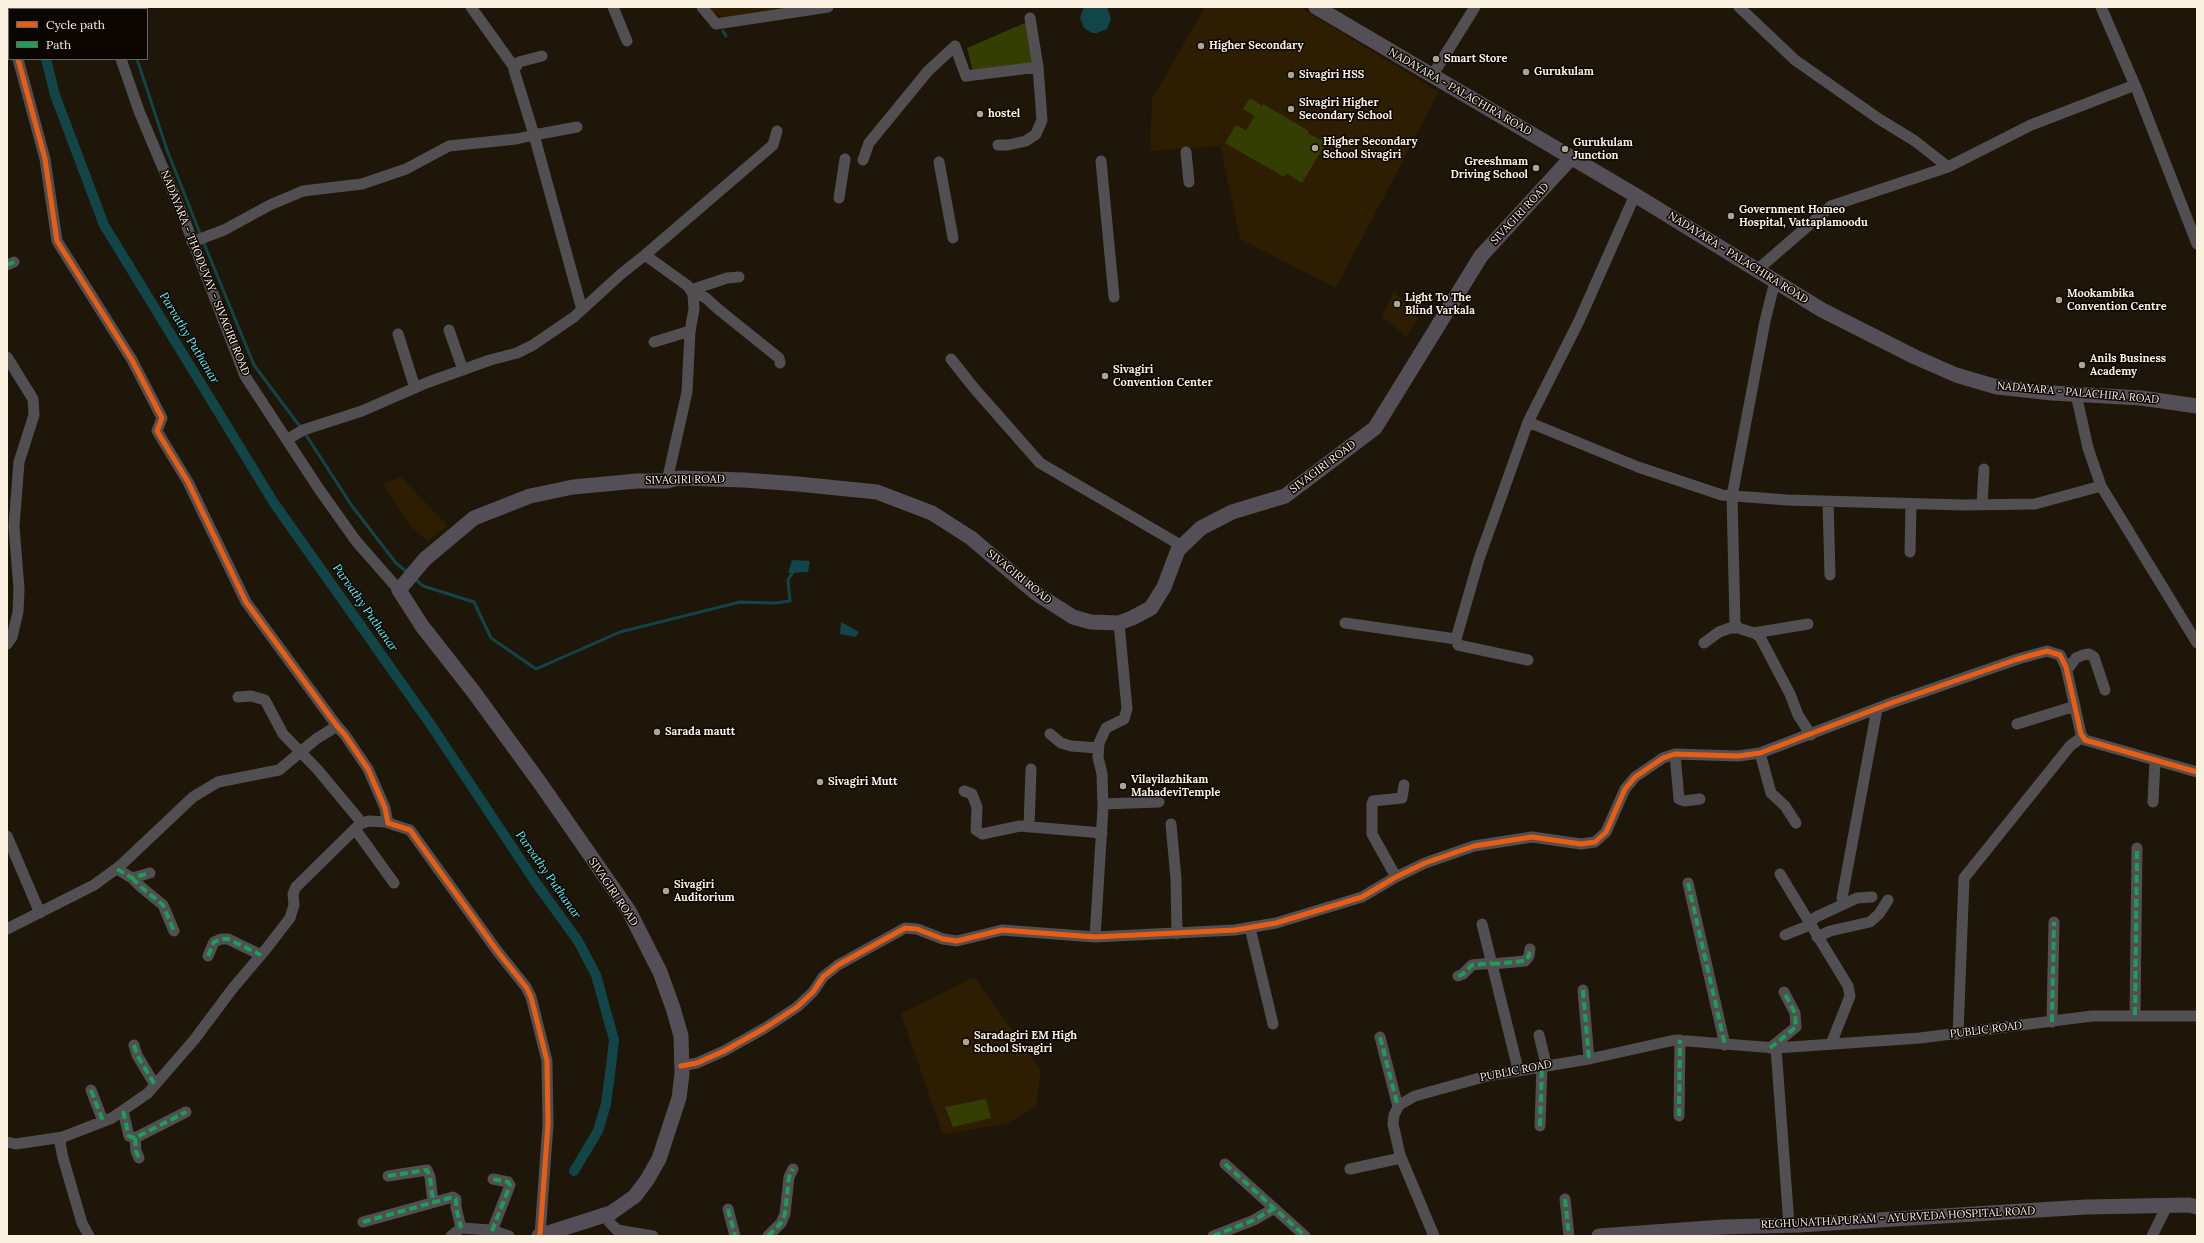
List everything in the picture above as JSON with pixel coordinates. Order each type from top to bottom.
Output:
[{"type":"main road","name":"NADAYARA - PALACHIRA ROAD","points":[[1316,7],[1634,195],[1777,283],[1854,328],[1956,375],[1997,387],[2141,398],[2197,406]]},
{"type":"main road","name":"SIVAGIRI ROAD","points":[[540,1235],[605,1215],[634,1196],[647,1180],[659,1159],[679,1098],[681,1036],[660,972],[629,911],[532,771],[473,691],[422,626],[399,590],[409,576],[425,559],[474,518],[530,496],[573,487],[637,481],[667,481],[679,478],[744,480],[877,492],[932,513],[964,534],[1037,594],[1073,617],[1091,622],[1119,623],[1151,608],[1164,586],[1178,550],[1201,528],[1232,512],[1285,496],[1375,428],[1481,256],[1571,158]]},
{"type":"main road","name":"REGHUNATHAPURAM - AYURVEDA HOSPITAL ROAD","points":[[1599,1236],[1723,1227],[1786,1229],[2086,1207],[2197,1207]]},
{"type":"street","points":[[471,7],[514,67],[582,306]]},
{"type":"street","points":[[613,7],[626,41]]},
{"type":"street","points":[[702,7],[716,24],[828,7]]},
{"type":"street","points":[[1432,76],[1475,7]]},
{"type":"street","points":[[1739,7],[1795,60],[1873,115],[1915,141],[1948,167]]},
{"type":"street","points":[[2101,7],[2135,85],[2197,244]]},
{"type":"street","points":[[998,145],[1008,145],[1026,141],[1036,134],[1042,120],[1038,67],[1030,18]]},
{"type":"street","points":[[863,160],[869,143],[928,71],[955,46],[966,76],[1038,67]]},
{"type":"street","points":[[514,67],[519,62],[542,56]]},
{"type":"street","points":[[18,60],[46,159],[57,241],[132,360],[162,418],[157,431],[188,482],[246,602],[337,726],[345,734],[368,769],[385,808],[388,822]]},
{"type":"street","name":"NADAYARA - THODUVAY - SIVAGIRI ROAD","points":[[121,60],[139,111],[245,376],[288,439],[319,489],[356,541],[399,590]]},
{"type":"street","points":[[1756,270],[1832,206],[1948,167],[2031,125],[2135,85]]},
{"type":"street","points":[[192,242],[224,230],[270,205],[303,191],[362,184],[406,169],[449,146],[516,139],[577,127]]},
{"type":"street","points":[[288,439],[302,430],[362,411],[415,388],[490,360],[516,353],[553,333],[773,145],[777,132]]},
{"type":"street","points":[[1186,152],[1189,182]]},
{"type":"street","points":[[839,198],[845,160]]},
{"type":"street","points":[[1101,161],[1114,297]]},
{"type":"street","points":[[939,162],[954,238]]},
{"type":"street","points":[[1528,660],[1458,645],[1456,639],[1479,559],[1528,422],[1579,321],[1634,195]]},
{"type":"street","points":[[645,255],[691,291],[706,298],[779,358],[780,363]]},
{"type":"street","points":[[691,291],[727,278],[739,277]]},
{"type":"street","points":[[1738,628],[1735,623],[1732,496],[1766,315],[1772,289],[1777,283]]},
{"type":"street","points":[[667,481],[687,392],[690,331],[694,310],[691,291]]},
{"type":"street","points":[[449,330],[463,370]]},
{"type":"street","points":[[654,342],[690,331]]},
{"type":"street","points":[[398,334],[415,388]]},
{"type":"street","points":[[7,358],[33,399],[34,415],[19,462],[14,526],[19,589],[18,612],[12,637],[7,644]]},
{"type":"street","points":[[952,358],[974,388],[1040,463],[1182,546]]},
{"type":"street","points":[[2076,394],[2088,448],[2101,486],[2197,642]]},
{"type":"street","points":[[1528,422],[1638,467],[1722,495],[1828,502],[1982,505],[2035,504],[2101,486]]},
{"type":"street","points":[[1982,505],[1984,469]]},
{"type":"street","points":[[1828,502],[1830,575]]},
{"type":"street","points":[[1910,552],[1911,504]]},
{"type":"street","points":[[1095,937],[1103,804],[1102,774],[1098,757],[1098,748],[1100,736],[1104,730],[1123,720],[1126,714],[1127,692],[1119,623]]},
{"type":"street","points":[[1345,623],[1456,639]]},
{"type":"street","points":[[1754,633],[1808,624]]},
{"type":"street","points":[[1704,643],[1730,628],[1738,628],[1754,633],[1760,638],[1790,694],[1798,715],[1811,735]]},
{"type":"street","points":[[681,1066],[697,1063],[724,1051],[765,1028],[797,1007],[813,992],[823,977],[838,965],[905,928],[917,929],[942,939],[957,941],[995,932],[1012,930],[1095,937],[1177,934],[1250,928],[1276,923],[1337,906],[1362,897],[1396,877],[1454,852],[1515,839],[1532,837],[1582,844],[1595,842],[1606,832],[1625,789],[1649,766],[1663,758],[1675,754],[1738,756],[1760,753],[1877,709],[2018,659],[2047,651],[2060,655],[2067,670],[2082,737],[2089,742],[2197,772]]},
{"type":"street","points":[[2067,670],[2076,658],[2089,654],[2094,656],[2105,690]]},
{"type":"street","points":[[238,697],[251,696],[265,700],[272,710],[277,725],[300,753],[318,770],[358,826],[394,883]]},
{"type":"street","points":[[2017,724],[2075,706]]},
{"type":"street","points":[[1842,898],[1877,709]]},
{"type":"street","points":[[7,929],[40,914],[94,885],[116,869],[199,794],[218,782],[279,770],[316,739],[337,726]]},
{"type":"street","points":[[1050,734],[1061,742],[1071,746],[1098,748]]},
{"type":"street","points":[[1958,1034],[1964,878],[2070,746],[2082,737]]},
{"type":"street","points":[[1760,753],[1771,792],[1785,806],[1796,823]]},
{"type":"street","points":[[1675,754],[1679,799],[1684,801],[1700,799]]},
{"type":"street","points":[[2152,802],[2155,761]]},
{"type":"street","points":[[1029,826],[1031,769]]},
{"type":"street","points":[[1396,877],[1372,834],[1372,804],[1373,801],[1402,798],[1404,785]]},
{"type":"street","points":[[964,791],[971,792],[976,803],[976,830],[979,832],[1029,826],[1102,833]]},
{"type":"street","points":[[1103,804],[1159,802]]},
{"type":"street","points":[[7,1142],[16,1144],[62,1137],[112,1118],[148,1093],[194,1040],[292,914],[293,896],[296,887],[358,826],[368,822],[388,822],[410,830],[498,952],[526,987],[531,997],[547,1061],[548,1124],[540,1235]]},
{"type":"street","points":[[1171,824],[1176,879],[1177,934]]},
{"type":"street","points":[[7,836],[40,914]]},
{"type":"street","points":[[2135,1015],[2137,848]]},
{"type":"street","points":[[116,869],[132,878],[163,906],[174,931]]},
{"type":"street","points":[[132,878],[150,873]]},
{"type":"street","points":[[1780,874],[1850,991],[1844,1014],[1831,1044]]},
{"type":"street","points":[[1688,883],[1725,1045]]},
{"type":"street","points":[[1785,935],[1810,924],[1816,917],[1858,898],[1872,897]]},
{"type":"street","points":[[1817,937],[1830,931],[1870,922],[1879,914],[1888,900]]},
{"type":"street","points":[[2052,1022],[2054,922]]},
{"type":"street","points":[[1482,924],[1518,1069]]},
{"type":"street","points":[[1250,928],[1273,1024]]},
{"type":"street","points":[[208,956],[214,942],[220,939],[228,939],[261,955]]},
{"type":"street","points":[[1458,976],[1463,974],[1468,967],[1474,964],[1524,961],[1529,956],[1530,949]]},
{"type":"street","points":[[1583,990],[1589,1059]]},
{"type":"street","points":[[1784,992],[1795,1013],[1796,1027],[1773,1048],[1786,1229]]},
{"type":"street","name":"PUBLIC ROAD","points":[[1398,1107],[1416,1096],[1487,1076],[1547,1064],[1589,1059],[1680,1040],[1773,1048],[1958,1034],[2092,1016],[2197,1016]]},
{"type":"street","points":[[1380,1037],[1398,1107],[1393,1124],[1401,1158],[1434,1236]]},
{"type":"street","points":[[1540,1126],[1547,1064],[1543,1037]]},
{"type":"street","points":[[1679,1116],[1680,1040]]},
{"type":"street","points":[[134,1045],[137,1055],[155,1085]]},
{"type":"street","points":[[91,1090],[103,1121]]},
{"type":"street","points":[[123,1111],[129,1136],[135,1138],[186,1112]]},
{"type":"street","points":[[62,1137],[60,1143],[63,1158],[82,1223],[89,1236]]},
{"type":"street","points":[[135,1138],[136,1151],[139,1158]]},
{"type":"street","points":[[1350,1169],[1401,1158]]},
{"type":"street","points":[[1225,1164],[1304,1236]]},
{"type":"street","points":[[768,1236],[781,1223],[785,1214],[789,1177],[793,1169]]},
{"type":"street","points":[[388,1176],[427,1170],[430,1177],[432,1202]]},
{"type":"street","points":[[492,1231],[510,1185],[508,1182],[493,1179]]},
{"type":"street","points":[[363,1222],[453,1197],[456,1199],[456,1207],[461,1228]]},
{"type":"street","points":[[1565,1199],[1569,1236]]},
{"type":"street","points":[[2152,1236],[2167,1206]]},
{"type":"street","points":[[728,1209],[735,1236]]},
{"type":"street","points":[[1213,1236],[1254,1220],[1273,1209]]},
{"type":"street","points":[[605,1215],[617,1230],[653,1236]]},
{"type":"street","points":[[451,1236],[461,1228],[492,1231],[509,1236]]},
{"type":"shaded area","points":[[710,7],[804,7],[729,19],[711,12]]},
{"type":"shaded area","name":"Higher Secondary School Sivagiri","points":[[1205,7],[1300,7],[1439,92],[1336,288],[1240,239],[1220,146],[1150,151],[1152,99]]},
{"type":"shaded area","name":"Light To The Blind Varkala","points":[[1394,291],[1419,318],[1406,337],[1382,316]]},
{"type":"shaded area","points":[[401,477],[448,526],[428,541],[411,527],[383,484]]},
{"type":"shaded area","name":"Saradagiri EM High School Sivagiri","points":[[974,977],[1041,1070],[1036,1107],[1008,1123],[943,1135],[901,1014]]},
{"type":"green space","points":[[1027,22],[1033,63],[973,72],[967,48]]},
{"type":"green space","points":[[1250,98],[1309,131],[1308,133],[1326,143],[1302,183],[1286,173],[1284,177],[1225,143],[1236,125],[1246,130],[1255,116],[1243,109]]},
{"type":"green space","points":[[986,1099],[991,1118],[953,1127],[945,1107]]},
{"type":"water","points":[[1084,7],[1107,7],[1111,19],[1107,29],[1097,33],[1092,33],[1084,28],[1080,18]]},
{"type":"water","points":[[792,560],[810,561],[808,572],[788,573]]},
{"type":"water","points":[[841,622],[859,632],[856,637],[840,634]]},
{"type":"waterway","points":[[723,31],[726,36]]},
{"type":"waterway","name":"Parvathy Puthanar","points":[[46,60],[55,95],[104,225],[274,503],[431,725],[534,880],[578,941],[596,975],[614,1040],[606,1104],[598,1131],[574,1171]]},
{"type":"waterway","points":[[137,60],[167,150],[201,236]]},
{"type":"waterway","points":[[203,241],[254,365],[301,428]]},
{"type":"waterway","points":[[304,432],[352,506],[396,563],[407,572]]},
{"type":"waterway","points":[[415,579],[423,586],[474,602],[491,638],[536,669],[620,632],[740,602],[775,603],[790,601],[788,580],[795,569]]},
{"type":"marked path","points":[[7,19],[8,23]]},
{"type":"marked path","points":[[7,265],[14,262]]},
{"type":"marked path","points":[[2135,1015],[2137,848]]},
{"type":"marked path","points":[[117,869],[132,878],[150,873]]},
{"type":"marked path","points":[[132,878],[163,905],[174,931]]},
{"type":"marked path","points":[[1688,883],[1725,1045]]},
{"type":"marked path","points":[[2052,1022],[2054,922]]},
{"type":"marked path","points":[[208,956],[214,942],[221,939],[228,939],[261,955]]},
{"type":"marked path","points":[[1492,964],[1525,961],[1529,956],[1530,949]]},
{"type":"marked path","points":[[1458,976],[1463,974],[1472,965],[1492,963]]},
{"type":"marked path","points":[[1583,990],[1589,1059]]},
{"type":"marked path","points":[[1770,1048],[1796,1027],[1795,1013],[1784,992]]},
{"type":"marked path","points":[[1380,1037],[1398,1107]]},
{"type":"marked path","points":[[1679,1116],[1680,1040]]},
{"type":"marked path","points":[[134,1045],[137,1055],[155,1085]]},
{"type":"marked path","points":[[1540,1126],[1542,1066]]},
{"type":"marked path","points":[[91,1090],[103,1121]]},
{"type":"marked path","points":[[123,1111],[129,1136],[135,1138],[186,1112]]},
{"type":"marked path","points":[[135,1138],[136,1151],[139,1158]]},
{"type":"marked path","points":[[1225,1164],[1305,1236]]},
{"type":"marked path","points":[[768,1236],[781,1223],[785,1214],[789,1177],[793,1169]]},
{"type":"marked path","points":[[388,1176],[427,1170],[430,1177],[433,1202]]},
{"type":"marked path","points":[[492,1231],[510,1185],[508,1182],[493,1179]]},
{"type":"marked path","points":[[363,1222],[453,1197],[456,1199],[456,1207],[461,1228]]},
{"type":"marked path","points":[[1565,1199],[1569,1236]]},
{"type":"marked path","points":[[728,1209],[735,1236]]},
{"type":"marked path","points":[[1213,1236],[1254,1220],[1273,1209]]},
{"type":"cycle path","points":[[18,60],[45,159],[57,241],[132,360],[162,418],[157,431],[188,482],[246,602],[345,735],[368,769],[385,808],[388,823],[410,830],[498,952],[526,987],[531,997],[547,1061],[548,1124],[540,1235]]},
{"type":"cycle path","points":[[681,1066],[697,1063],[724,1051],[765,1028],[797,1007],[813,992],[823,977],[838,965],[905,928],[917,929],[943,939],[957,941],[1002,930],[1095,937],[1235,930],[1276,923],[1362,897],[1396,877],[1425,863],[1474,846],[1532,837],[1581,844],[1595,842],[1606,832],[1625,789],[1635,777],[1663,758],[1675,754],[1738,756],[1760,753],[1894,702],[2018,659],[2047,651],[2060,655],[2066,667],[2081,734],[2085,740],[2197,772]]},
{"type":"place","name":"Higher Secondary","points":[[1201,46]]},
{"type":"place","name":"Smart Store","points":[[1436,59]]},
{"type":"place","name":"Gurukulam","points":[[1526,72]]},
{"type":"place","name":"Sivagiri HSS","points":[[1291,75]]},
{"type":"place","name":"Sivagiri Higher Secondary School","points":[[1291,109]]},
{"type":"place","name":"hostel","points":[[980,114]]},
{"type":"place","name":"Higher Secondary School Sivagiri","points":[[1315,148]]},
{"type":"place","name":"Gurukulam Junction","points":[[1565,149]]},
{"type":"place","name":"Greeshmam Driving School","points":[[1536,168]]},
{"type":"place","name":"Government Homeo Hospital, Vattaplamoodu","points":[[1731,216]]},
{"type":"place","name":"Mookambika Convention Centre","points":[[2059,300]]},
{"type":"place","name":"Light To The Blind Varkala","points":[[1397,304]]},
{"type":"place","name":"Anils Business Academy","points":[[2082,365]]},
{"type":"place","name":"Sivagiri Convention Center","points":[[1105,376]]},
{"type":"place","name":"Sarada mautt","points":[[657,732]]},
{"type":"place","name":"Sivagiri Mutt","points":[[820,782]]},
{"type":"place","name":"Vilayilazhikam MahadeviTemple","points":[[1123,786]]},
{"type":"place","name":"Sivagiri Auditorium","points":[[666,891]]},
{"type":"place","name":"Saradagiri EM High School Sivagiri","points":[[966,1042]]}]
